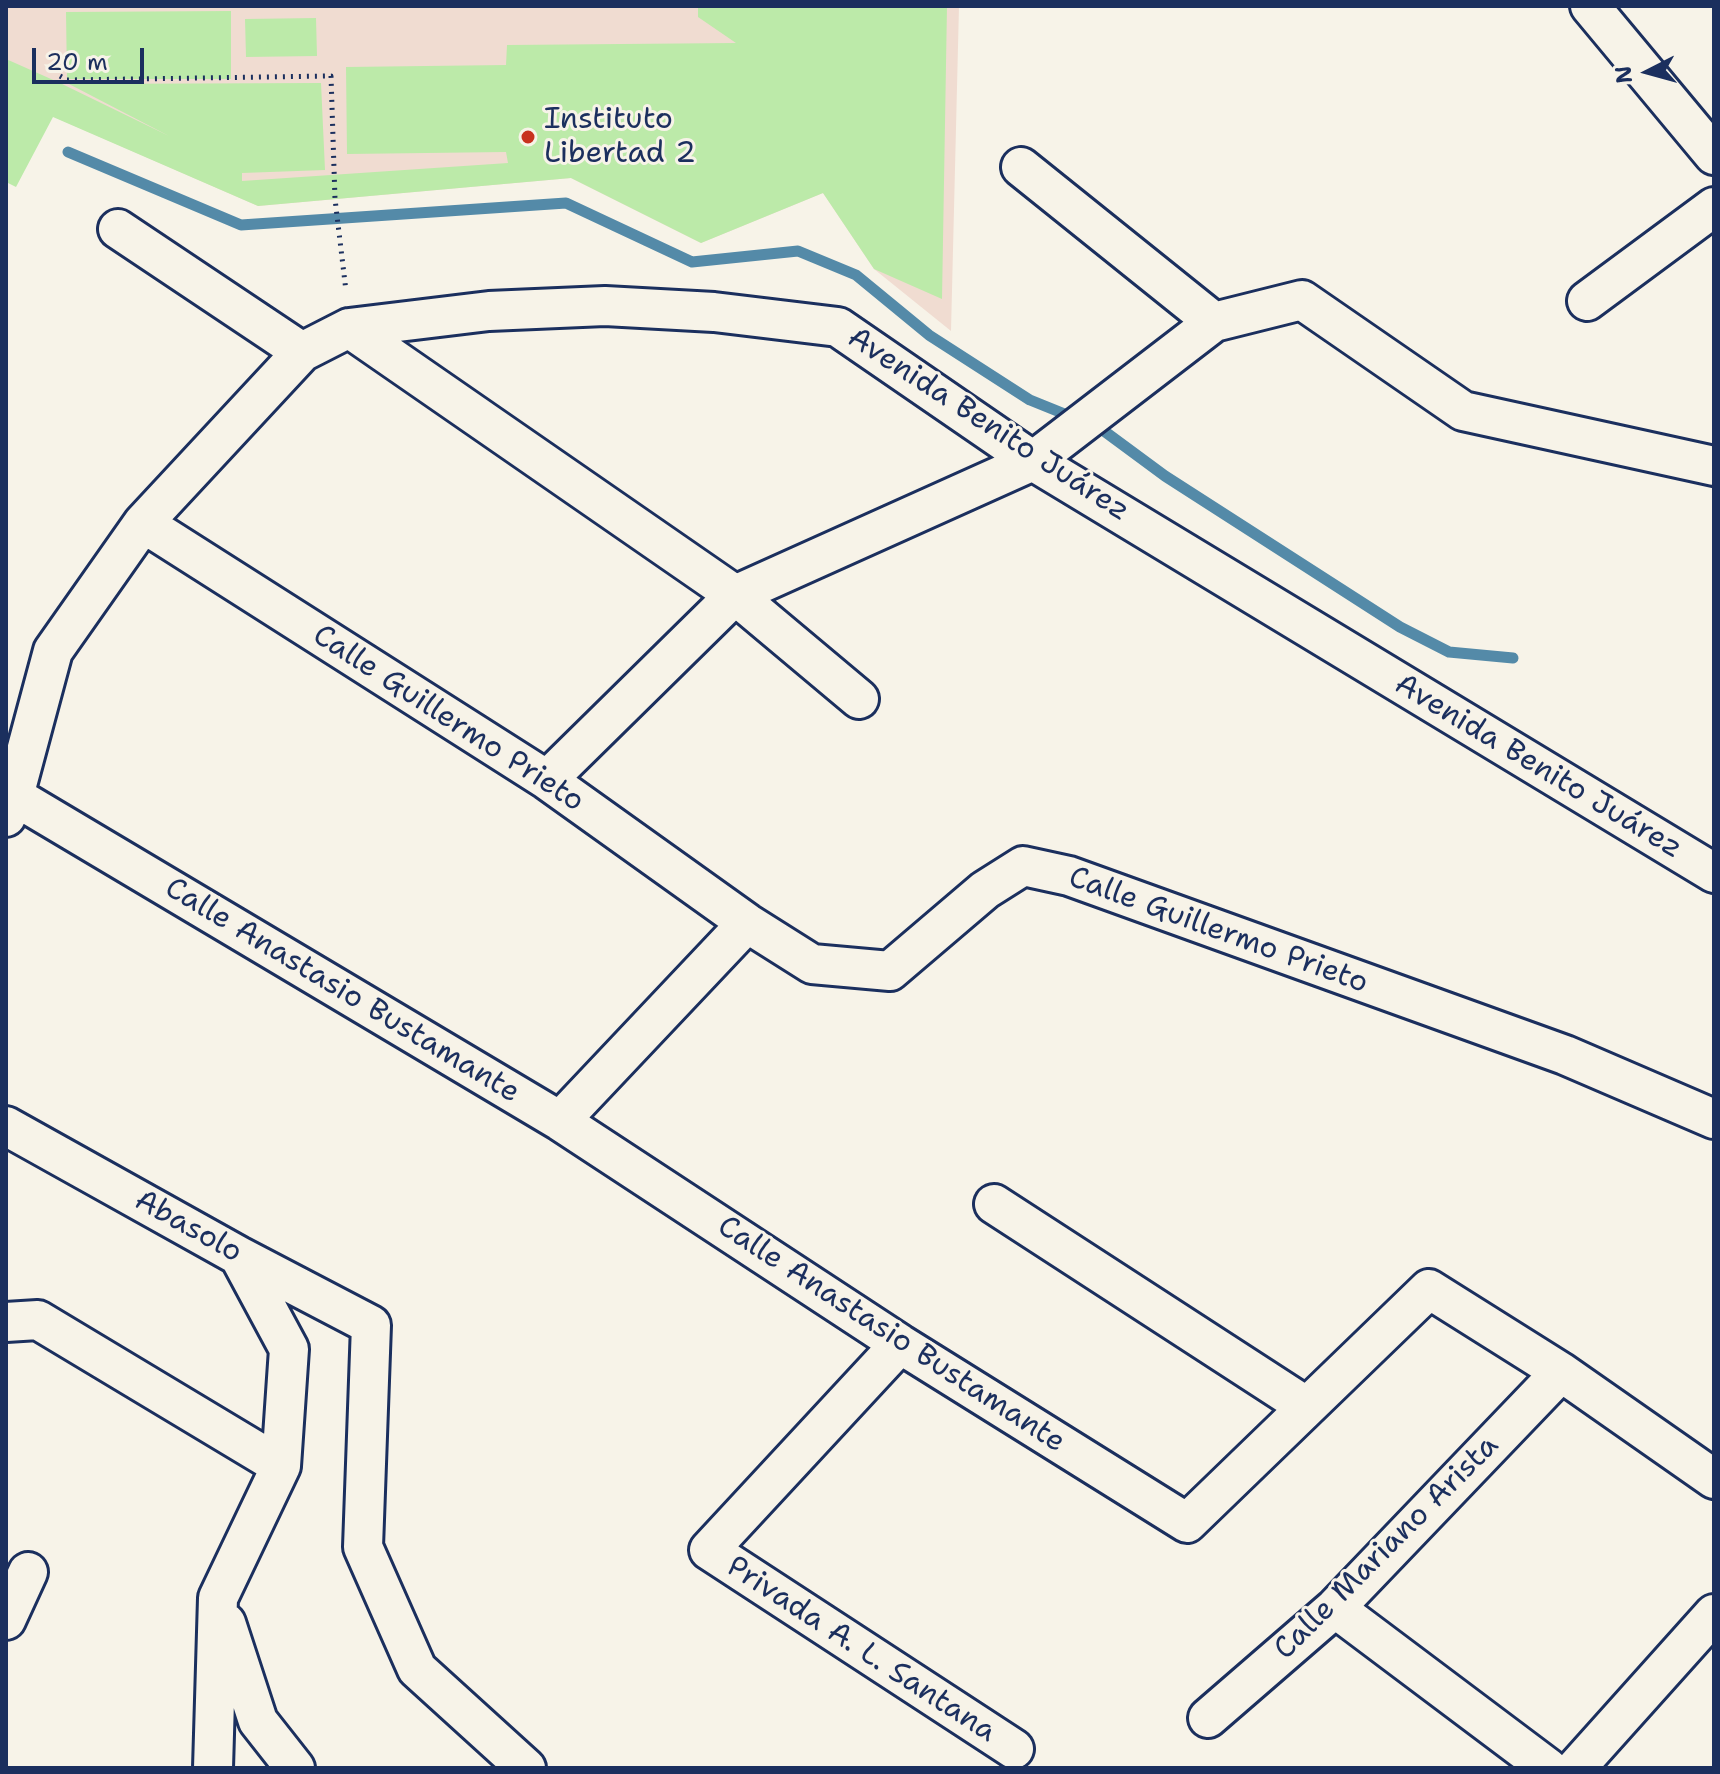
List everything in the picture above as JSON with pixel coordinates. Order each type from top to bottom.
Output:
[{"type":"street","points":[[1590,6],[1714,155]]},
{"type":"street","points":[[1021,167],[1214,322]]},
{"type":"street","points":[[1587,301],[1714,207]]},
{"type":"street","points":[[118,229],[302,352]]},
{"type":"street","points":[[547,780],[735,595],[1033,461],[1214,322],[1302,300],[1463,411],[1714,466]]},
{"type":"street","name":"Avenida Benito Juárez","points":[[10,806],[53,651],[143,523],[302,352],[349,328],[489,311],[605,306],[714,312],[838,327],[1033,461],[1714,873]]},
{"type":"street","points":[[349,328],[735,595],[859,699]]},
{"type":"street","name":"Calle Guillermo Prieto","points":[[143,523],[547,780],[747,923],[812,964],[890,971],[985,890],[1023,866],[1069,876],[1565,1055],[1714,1119]]},
{"type":"street","name":"Calle Anastasio Bustamante","points":[[10,806],[560,1121],[900,1344],[1187,1523],[1429,1289],[1561,1372],[1714,1479]]},
{"type":"street","points":[[560,1121],[747,923]]},
{"type":"street","name":"Abasolo","points":[[6,1126],[239,1256],[371,1325],[363,1547],[417,1669],[526,1768]]},
{"type":"street","points":[[994,1204],[1307,1407]]},
{"type":"street","points":[[213,1768],[218,1598],[281,1466],[289,1349],[239,1256]]},
{"type":"street","points":[[6,1322],[38,1320],[281,1466]]},
{"type":"street","name":"Privada A. L. Santana","points":[[900,1344],[709,1550],[1014,1749]]},
{"type":"street","name":"Calle Mariano Arista","points":[[1208,1718],[1335,1608],[1561,1372]]},
{"type":"street","points":[[6,1620],[28,1572]]},
{"type":"street","points":[[218,1598],[258,1721],[295,1768]]},
{"type":"street","points":[[1335,1608],[1548,1768]]},
{"type":"street","points":[[1576,1768],[1714,1614]]},
{"type":"path","points":[[60,76],[67,80],[331,76],[337,216],[344,275]]},
{"type":"shaded area","name":"Instituto Libertad 2","points":[[6,6],[959,6],[951,331],[874,269],[823,193],[701,243],[571,178],[258,206],[6,96]]},
{"type":"green space","name":"Instituto Libertad 2","points":[[698,6],[947,6],[942,299],[874,269],[823,193],[701,243],[571,178],[258,206],[53,117],[16,187],[6,182],[6,59],[169,136],[69,84],[321,83],[325,170],[242,173],[242,181],[508,163],[506,152],[347,154],[346,67],[506,65],[507,45],[736,43],[698,17]]},
{"type":"green space","points":[[231,11],[231,79],[67,79],[66,12]]},
{"type":"green space","points":[[316,18],[317,56],[246,57],[245,19]]},
{"type":"waterway","points":[[68,152],[241,225],[566,203],[692,262],[798,251],[856,275],[929,335],[1030,400],[1077,419]]},
{"type":"waterway","points":[[1093,425],[1165,476],[1400,627],[1449,652],[1513,658]]},
{"type":"place","name":"Instituto Libertad 2","points":[[528,137]]}]
